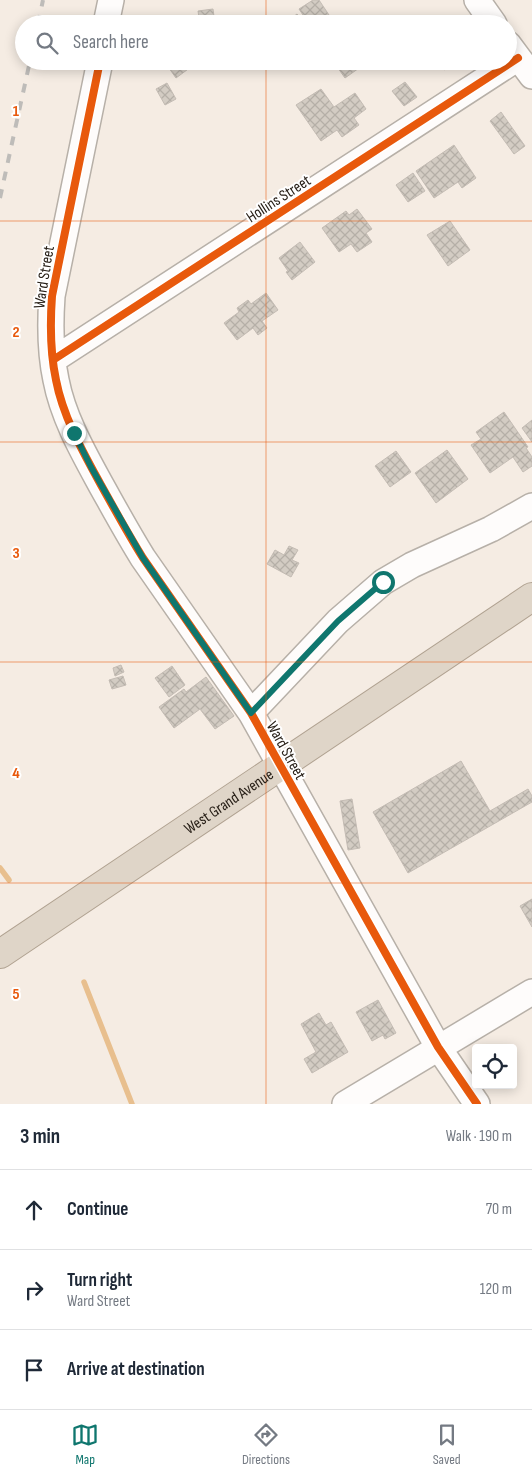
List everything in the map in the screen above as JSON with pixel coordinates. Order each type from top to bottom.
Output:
[{"type":"highway","name":"West Grand Avenue","points":[[0,954],[532,597]]},
{"type":"street","points":[[108,15],[111,0]]},
{"type":"street","points":[[477,0],[488,15]]},
{"type":"street","name":"Ward Street","points":[[98,70],[55,277],[51,317],[56,381],[65,414],[91,467],[130,537],[251,713],[438,1047],[477,1104]]},
{"type":"street","name":"Hollins Street","points":[[53,360],[503,70]]},
{"type":"street","points":[[251,713],[338,621],[383,582],[412,565],[491,529],[532,506]]},
{"type":"street","points":[[344,1104],[532,992]]},
{"type":"building","points":[[313,0],[319,0],[329,15],[303,15],[299,9]]},
{"type":"building","points":[[213,9],[214,15],[199,15],[198,11]]},
{"type":"building","points":[[170,70],[187,70],[176,78]]},
{"type":"building","points":[[339,70],[356,70],[345,78]]},
{"type":"building","points":[[405,82],[417,97],[404,106],[392,91]]},
{"type":"building","points":[[167,83],[176,99],[165,105],[156,89]]},
{"type":"building","points":[[321,89],[334,107],[355,93],[366,109],[354,118],[359,125],[342,137],[337,130],[321,141],[296,105]]},
{"type":"building","points":[[501,112],[525,146],[514,154],[490,121]]},
{"type":"building","points":[[454,145],[476,178],[462,188],[458,182],[434,198],[416,171]]},
{"type":"building","points":[[413,173],[425,191],[408,202],[396,185]]},
{"type":"building","points":[[357,209],[372,229],[366,233],[372,242],[357,252],[351,244],[339,252],[322,228],[346,211],[349,215]]},
{"type":"building","points":[[450,221],[470,250],[448,266],[427,235]]},
{"type":"building","points":[[300,242],[315,262],[292,280],[279,258]]},
{"type":"building","points":[[266,293],[278,310],[262,321],[267,328],[258,335],[253,328],[237,340],[224,323],[239,312],[237,308],[248,300],[251,304]]},
{"type":"building","points":[[504,412],[528,447],[526,448],[532,457],[532,466],[523,472],[513,457],[490,473],[471,445],[481,439],[476,432]]},
{"type":"building","points":[[532,420],[532,442],[522,428]]},
{"type":"building","points":[[447,450],[468,479],[436,503],[415,473]]},
{"type":"building","points":[[396,451],[411,472],[390,487],[375,466]]},
{"type":"building","points":[[289,546],[298,550],[292,560],[299,563],[291,577],[267,564],[275,550],[284,555]]},
{"type":"building","points":[[121,665],[124,672],[115,676],[113,668]]},
{"type":"building","points":[[172,666],[185,685],[169,697],[155,678]]},
{"type":"building","points":[[123,676],[126,685],[112,689],[109,680]]},
{"type":"building","points":[[206,677],[234,716],[215,729],[200,709],[174,728],[159,707],[184,689],[186,692]]},
{"type":"building","points":[[461,761],[490,811],[528,789],[532,796],[532,802],[408,873],[373,812]]},
{"type":"building","points":[[352,799],[360,848],[348,850],[340,801]]},
{"type":"building","points":[[532,899],[532,927],[520,906]]},
{"type":"building","points":[[378,1000],[396,1033],[385,1039],[383,1035],[372,1041],[356,1012]]},
{"type":"building","points":[[319,1013],[326,1025],[331,1022],[348,1052],[312,1073],[304,1059],[316,1052],[301,1024]]},
{"type":"waterway","points":[[0,868],[9,880]]},
{"type":"waterway","points":[[84,982],[132,1104]]},
{"type":"railway","points":[[40,15],[43,0]]},
{"type":"railway","points":[[0,198],[28,70]]},
{"type":"cycle path","points":[[98,70],[52,296],[51,328],[53,359],[63,407],[81,447],[132,540],[251,713],[438,1047],[477,1104]]},
{"type":"cycle path","points":[[53,360],[500,70]]},
{"type":"route","points":[[74,433],[91,467],[143,558],[251,713],[338,621],[383,582]]}]
